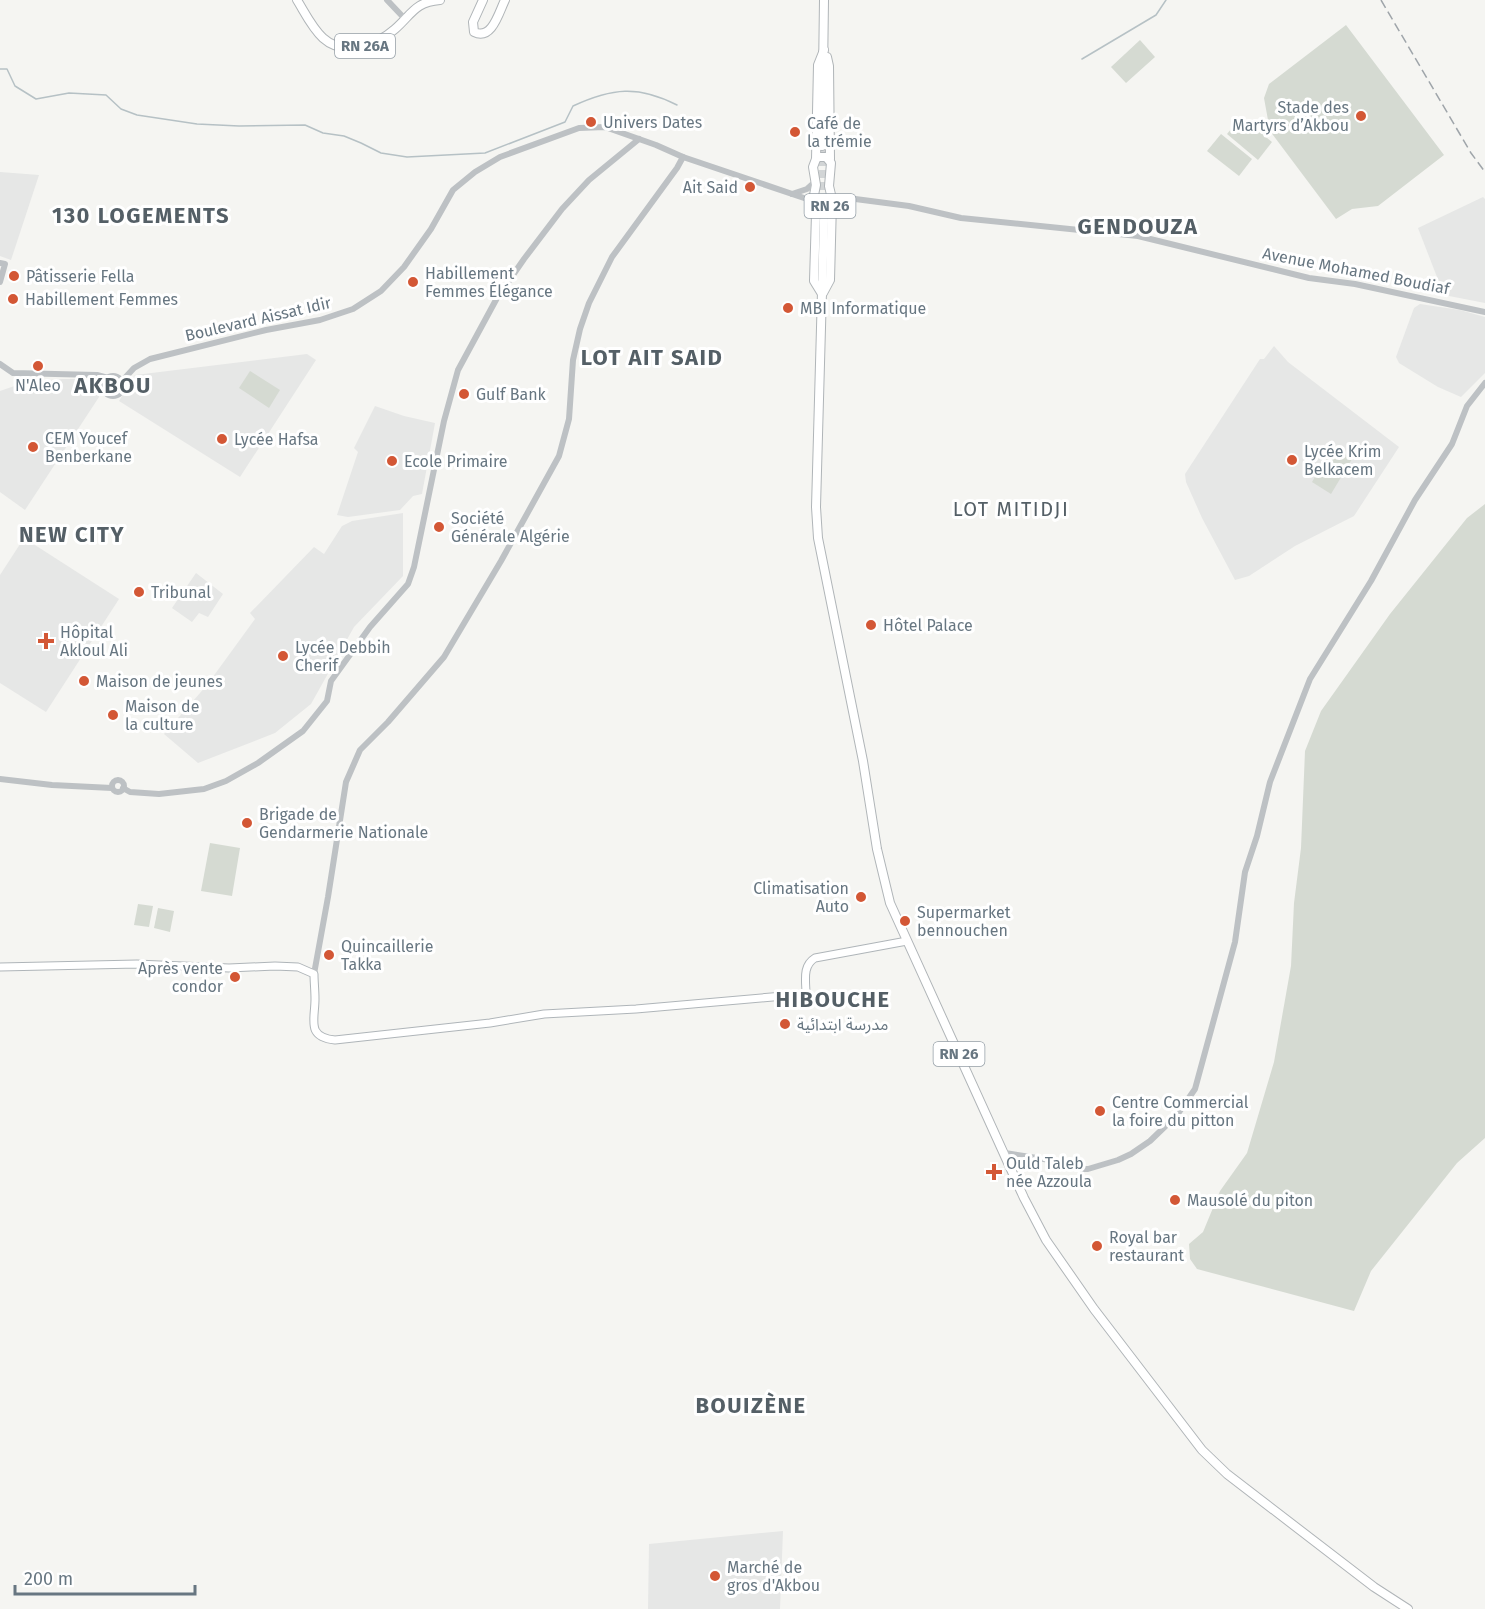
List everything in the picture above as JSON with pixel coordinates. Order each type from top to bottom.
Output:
[{"type":"main road","name":"RN 26A","points":[[297,0],[324,39],[344,48],[361,47],[378,41],[423,3],[440,0]]},
{"type":"main road","points":[[483,0],[472,26],[474,32],[481,35],[491,28],[505,0]]},
{"type":"main road","name":"RN 26","points":[[822,146],[824,0]]},
{"type":"main road","name":"RN 26","points":[[822,294],[814,281],[816,214],[813,203],[816,182],[813,167],[816,159],[818,65],[824,50]]},
{"type":"main road","name":"RN 26","points":[[822,294],[830,280],[832,202],[829,66],[824,50]]},
{"type":"main road","points":[[816,159],[819,157],[830,159]]},
{"type":"main road","name":"RN 26","points":[[813,203],[823,209],[829,207],[832,202]]},
{"type":"main road","name":"RN 26","points":[[824,220],[816,507],[818,538],[863,761],[877,849],[890,903],[1024,1198],[1046,1239],[1094,1309],[1202,1450],[1227,1474],[1374,1587],[1408,1609]]},
{"type":"main road","points":[[0,967],[136,964],[229,968],[298,967],[314,974],[313,1023],[316,1033],[324,1039],[335,1040],[490,1023],[544,1014],[636,1009],[806,994],[806,969],[810,961],[815,958],[907,941]]},
{"type":"street","points":[[387,0],[405,19]]},
{"type":"street","name":"Boulevard Aissat Idir","points":[[122,381],[134,368],[150,358],[266,330],[320,320],[352,309],[381,291],[404,267],[431,229],[453,190],[475,172],[500,157],[579,128],[605,127],[813,203]]},
{"type":"street","points":[[0,779],[112,788],[113,783],[118,780],[122,782],[123,788],[130,792],[159,794],[204,789],[226,781],[258,763],[303,731],[327,701],[331,681],[370,627],[408,584],[414,567],[444,421],[458,370],[489,314],[524,258],[562,209],[589,180],[639,139]]},
{"type":"street","points":[[314,974],[346,782],[360,750],[388,722],[444,657],[501,561],[559,456],[569,419],[573,360],[589,303],[612,256],[683,157]]},
{"type":"street","points":[[792,194],[807,189],[816,182]]},
{"type":"street","points":[[830,190],[840,197],[832,202]]},
{"type":"street","name":"Avenue Mohamed Boudiaf","points":[[840,197],[909,206],[961,218],[1128,234],[1309,278],[1355,284],[1485,312]]},
{"type":"street","points":[[0,263],[5,264],[0,282]]},
{"type":"street","points":[[0,364],[13,374],[98,375],[108,378]]},
{"type":"street","points":[[113,376],[122,381],[121,392],[112,396],[106,393],[104,382],[108,378],[113,376]]},
{"type":"street","points":[[1005,1153],[1050,1160],[1078,1169],[1088,1169],[1118,1160],[1150,1141],[1177,1115],[1195,1089],[1235,942],[1245,872],[1257,836],[1270,782],[1310,679],[1371,581],[1415,500],[1452,444],[1467,406],[1485,383]]},
{"type":"shaded area","points":[[1346,25],[1444,155],[1378,206],[1352,209],[1336,219],[1270,131],[1264,98],[1269,84]]},
{"type":"shaded area","points":[[1140,40],[1155,57],[1126,83],[1111,67]]},
{"type":"shaded area","points":[[1241,117],[1272,142],[1258,160],[1227,134]]},
{"type":"shaded area","points":[[1221,134],[1252,159],[1239,176],[1207,151]]},
{"type":"shaded area","points":[[0,172],[39,175],[11,260],[0,256]]},
{"type":"shaded area","points":[[1483,197],[1485,199],[1485,303],[1444,295],[1418,228]]},
{"type":"shaded area","points":[[1420,304],[1460,310],[1485,317],[1485,373],[1461,397],[1438,387],[1399,363],[1396,357],[1414,308]]},
{"type":"shaded area","name":"Lycée Krim Belkacem","points":[[1274,346],[1288,362],[1399,447],[1354,516],[1295,546],[1249,576],[1235,580],[1202,518],[1186,482],[1185,474],[1260,359],[1264,359]]},
{"type":"shaded area","name":"Lycée Hafsa","points":[[307,354],[316,360],[240,477],[119,401],[135,375]]},
{"type":"shaded area","points":[[250,371],[280,390],[269,408],[239,388]]},
{"type":"shaded area","name":"CEM Youcef Benberkane","points":[[81,379],[91,382],[98,387],[99,397],[25,510],[0,492],[0,391],[26,382]]},
{"type":"shaded area","name":"Ecole Primaire","points":[[375,406],[435,423],[422,494],[413,496],[400,510],[348,517],[337,515],[358,452],[354,448]]},
{"type":"shaded area","points":[[1333,447],[1352,459],[1331,494],[1312,482]]},
{"type":"shaded area","points":[[1485,504],[1485,1138],[1457,1163],[1371,1271],[1354,1311],[1197,1269],[1190,1259],[1189,1244],[1203,1232],[1220,1191],[1247,1153],[1274,1062],[1291,966],[1294,903],[1301,848],[1305,751],[1321,711],[1390,614],[1467,518]]},
{"type":"shaded area","name":"Lycée Debbih Cherif","points":[[403,513],[403,576],[354,627],[311,704],[275,733],[198,763],[164,734],[207,685],[255,619],[250,613],[314,547],[324,554],[342,526],[352,521]]},
{"type":"shaded area","name":"Hôpital Akloul Ali","points":[[24,538],[119,599],[46,712],[0,683],[0,575]]},
{"type":"shaded area","points":[[196,573],[223,594],[208,617],[199,613],[192,622],[172,608]]},
{"type":"shaded area","points":[[210,843],[240,848],[232,896],[201,891]]},
{"type":"shaded area","points":[[138,904],[153,906],[149,927],[134,925]]},
{"type":"shaded area","points":[[158,908],[174,911],[170,932],[154,928]]},
{"type":"shaded area","name":"Marché de gros d'Akbou","points":[[783,1531],[780,1609],[648,1609],[649,1544]]},
{"type":"waterway","points":[[1082,59],[1156,15],[1166,0]]},
{"type":"waterway","points":[[0,69],[7,69],[15,86],[36,99],[69,93],[106,95],[121,109],[137,115],[197,124],[305,125],[323,133],[344,136],[381,153],[407,157],[485,153],[565,122],[573,106],[613,92],[650,94],[677,105]]},
{"type":"tunnel","points":[[822,146],[824,220]]},
{"type":"railway","points":[[1381,0],[1471,153],[1485,172]]},
{"type":"place","name":"Stade des Martyrs d’Akbou","points":[[1361,116]]},
{"type":"place","name":"Univers Dates","points":[[591,122]]},
{"type":"place","name":"Café de la trémie","points":[[795,132]]},
{"type":"place","name":"Ait Said","points":[[750,187]]},
{"type":"place","name":"Pâtisserie Fella","points":[[14,276]]},
{"type":"place","name":"Habillement Femmes Élégance","points":[[413,282]]},
{"type":"place","name":"Habillement Femmes","points":[[13,299]]},
{"type":"place","name":"MBI Informatique","points":[[788,308]]},
{"type":"place","name":"N'Aleo","points":[[38,366]]},
{"type":"place","name":"Gulf Bank","points":[[464,394]]},
{"type":"place","name":"Lycée Hafsa","points":[[222,439]]},
{"type":"place","name":"CEM Youcef Benberkane","points":[[33,447]]},
{"type":"place","name":"Lycée Krim Belkacem","points":[[1292,460]]},
{"type":"place","name":"Ecole Primaire","points":[[392,461]]},
{"type":"place","name":"Société Générale Algérie","points":[[439,527]]},
{"type":"place","name":"Tribunal","points":[[139,592]]},
{"type":"place","name":"Hôtel Palace","points":[[871,625]]},
{"type":"place","name":"Hôpital Akloul Ali","points":[[46,641]]},
{"type":"place","name":"Lycée Debbih Cherif","points":[[283,656]]},
{"type":"place","name":"Maison de jeunes","points":[[84,681]]},
{"type":"place","name":"Maison de la culture","points":[[113,715]]},
{"type":"place","name":"Brigade de Gendarmerie Nationale","points":[[247,823]]},
{"type":"place","name":"Climatisation Auto","points":[[861,897]]},
{"type":"place","name":"Supermarket bennouchen","points":[[905,921]]},
{"type":"place","name":"Quincaillerie Takka","points":[[329,955]]},
{"type":"place","name":"Après vente condor","points":[[235,977]]},
{"type":"place","name":"مدرسة ابتدائية","points":[[785,1024]]},
{"type":"place","name":"Centre Commercial la foire du pitton","points":[[1100,1111]]},
{"type":"place","name":"Ould Taleb née Azzoula","points":[[994,1172]]},
{"type":"place","name":"Mausolé du piton","points":[[1175,1200]]},
{"type":"place","name":"Royal bar restaurant","points":[[1097,1246]]},
{"type":"place","name":"Marché de gros d'Akbou","points":[[715,1576]]},
{"type":"district","name":"130 LOGEMENTS","points":[[141,215]]},
{"type":"district","name":"GENDOUZA","points":[[1138,226]]},
{"type":"district","name":"LOT AIT SAID","points":[[652,357]]},
{"type":"district","name":"AKBOU","points":[[113,385]]},
{"type":"district","name":"LOT MITIDJI","points":[[1011,509]]},
{"type":"district","name":"NEW CITY","points":[[72,534]]},
{"type":"district","name":"HIBOUCHE","points":[[833,999]]},
{"type":"district","name":"BOUIZÈNE","points":[[751,1405]]}]
